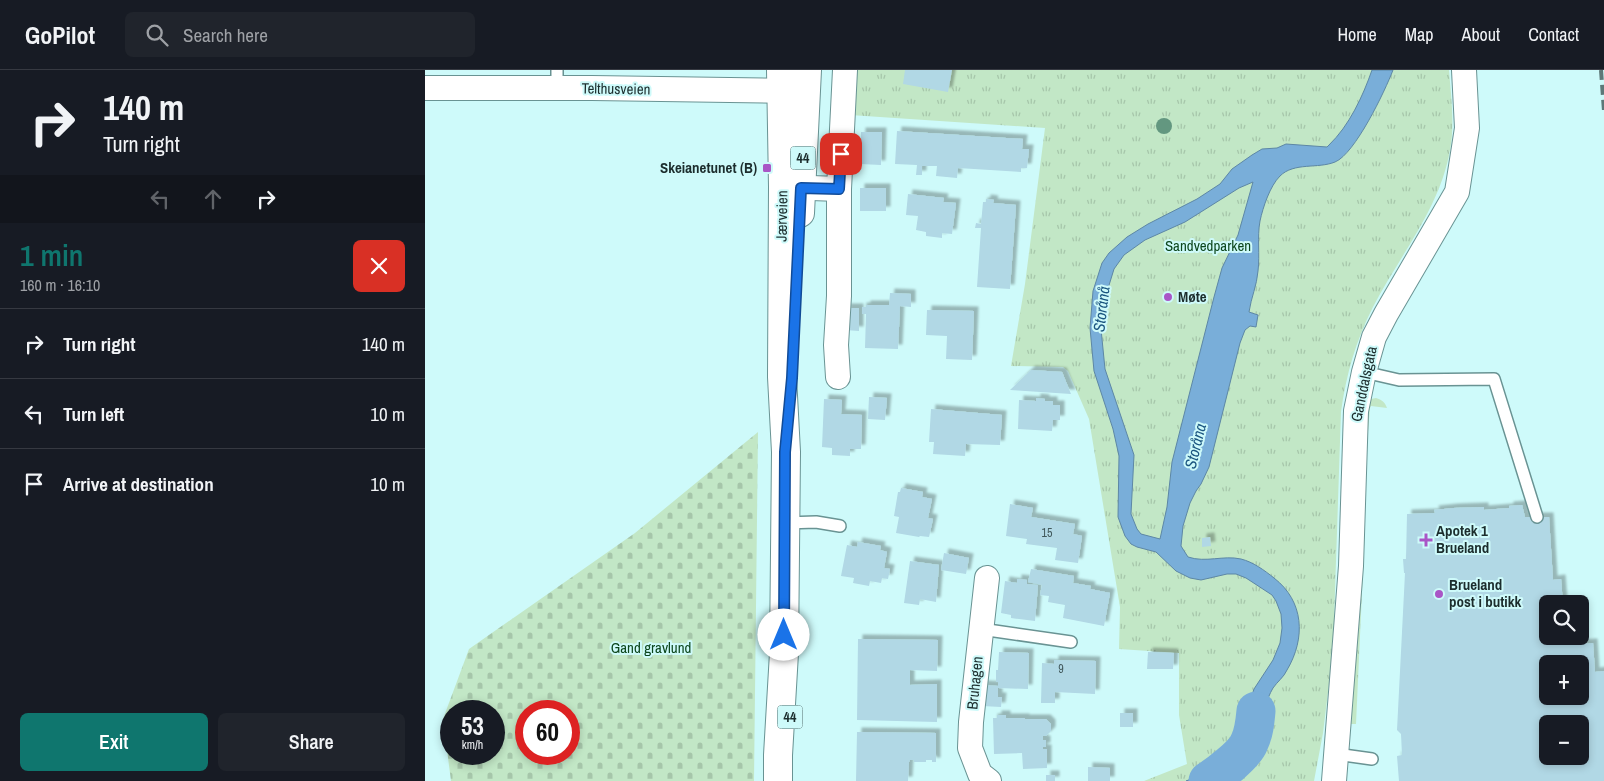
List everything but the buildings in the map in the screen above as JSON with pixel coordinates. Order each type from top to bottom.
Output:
[{"type":"main road","name":"Jærveien","points":[[778,781],[784,653],[785,452],[792,378],[794,81]]},
{"type":"main road","name":"Jærveien","points":[[784,653],[795,781]]},
{"type":"street","points":[[838,377],[836,345],[839,296],[839,189],[845,70]]},
{"type":"street","name":"Ganddalsgata","points":[[1334,781],[1351,566],[1355,411],[1374,338],[1457,192],[1467,128],[1464,70]]},
{"type":"street","name":"Telthusveien","points":[[425,88],[557,79],[794,81]]},
{"type":"street","points":[[792,188],[839,189]]},
{"type":"street","name":"Bruhagen","points":[[987,578],[971,722],[970,748],[979,774],[989,781]]},
{"type":"lane","points":[[1364,372],[1399,380],[1493,379],[1537,517]]},
{"type":"lane","points":[[785,523],[816,522],[840,526]]},
{"type":"lane","points":[[981,629],[1071,642]]},
{"type":"lane","points":[[1335,754],[1372,759]]},
{"type":"green space","name":"Sandvedparken","points":[[853,70],[1449,70],[1452,130],[1445,171],[1438,192],[1418,231],[1367,319],[1352,358],[1343,398],[1333,651],[1323,733],[1314,781],[1144,781],[1187,764],[1179,715],[1179,653],[1119,649],[1120,607],[1089,419],[1068,371],[1063,367],[1011,366],[1025,284],[1045,128],[850,115]]},
{"type":"green space","points":[[1376,398],[1383,402],[1387,408],[1371,406],[1370,408],[1356,724],[1351,724],[1367,404],[1371,399]]},
{"type":"green space","name":"Gand gravlund","points":[[758,432],[754,781],[451,781],[449,765],[505,765],[505,700],[450,700],[469,649],[635,533]]},
{"type":"water","name":"Storånå","points":[[1372,70],[1393,70],[1369,121],[1343,157],[1328,164],[1299,167],[1286,172],[1276,180],[1267,197],[1260,221],[1257,276],[1249,312],[1258,315],[1256,327],[1250,326],[1245,330],[1240,343],[1209,467],[1190,503],[1183,526],[1181,546],[1188,557],[1195,559],[1234,558],[1250,562],[1284,587],[1296,609],[1299,621],[1299,633],[1293,658],[1286,673],[1268,697],[1253,748],[1242,766],[1232,752],[1240,734],[1254,689],[1273,660],[1280,643],[1281,614],[1272,595],[1246,578],[1236,574],[1227,574],[1201,580],[1190,578],[1176,571],[1156,552],[1131,544],[1125,536],[1118,517],[1119,456],[1113,429],[1094,371],[1090,328],[1093,291],[1102,263],[1109,253],[1127,237],[1197,199],[1220,184],[1232,169],[1252,155],[1262,149],[1277,148],[1286,144],[1327,147],[1349,120]],"holes":[[[1253,182],[1238,235],[1222,268],[1214,297],[1172,462],[1167,507],[1160,539],[1141,534],[1131,514],[1134,455],[1105,369],[1101,329],[1106,295],[1114,269],[1124,255],[1145,240],[1185,222],[1239,188]]]},
{"type":"water","points":[[1225,761],[1233,772],[1222,781],[1186,781],[1206,773]]},
{"type":"waterway","name":"Storåna","points":[[1208,781],[1231,764],[1246,748],[1251,739],[1256,711]]},
{"type":"railway","points":[[1601,70],[1604,111]]},
{"type":"place","name":"Skeianetunet (B)","points":[[767,168]]},
{"type":"place","name":"Møte","points":[[1168,297]]},
{"type":"place","name":"Apotek 1 Brueland","points":[[1426,540]]},
{"type":"place","name":"Brueland post i butikk","points":[[1439,594]]},
{"type":"route","points":[[784,635],[785,452],[792,378],[801,188],[839,189],[841,154]]}]
